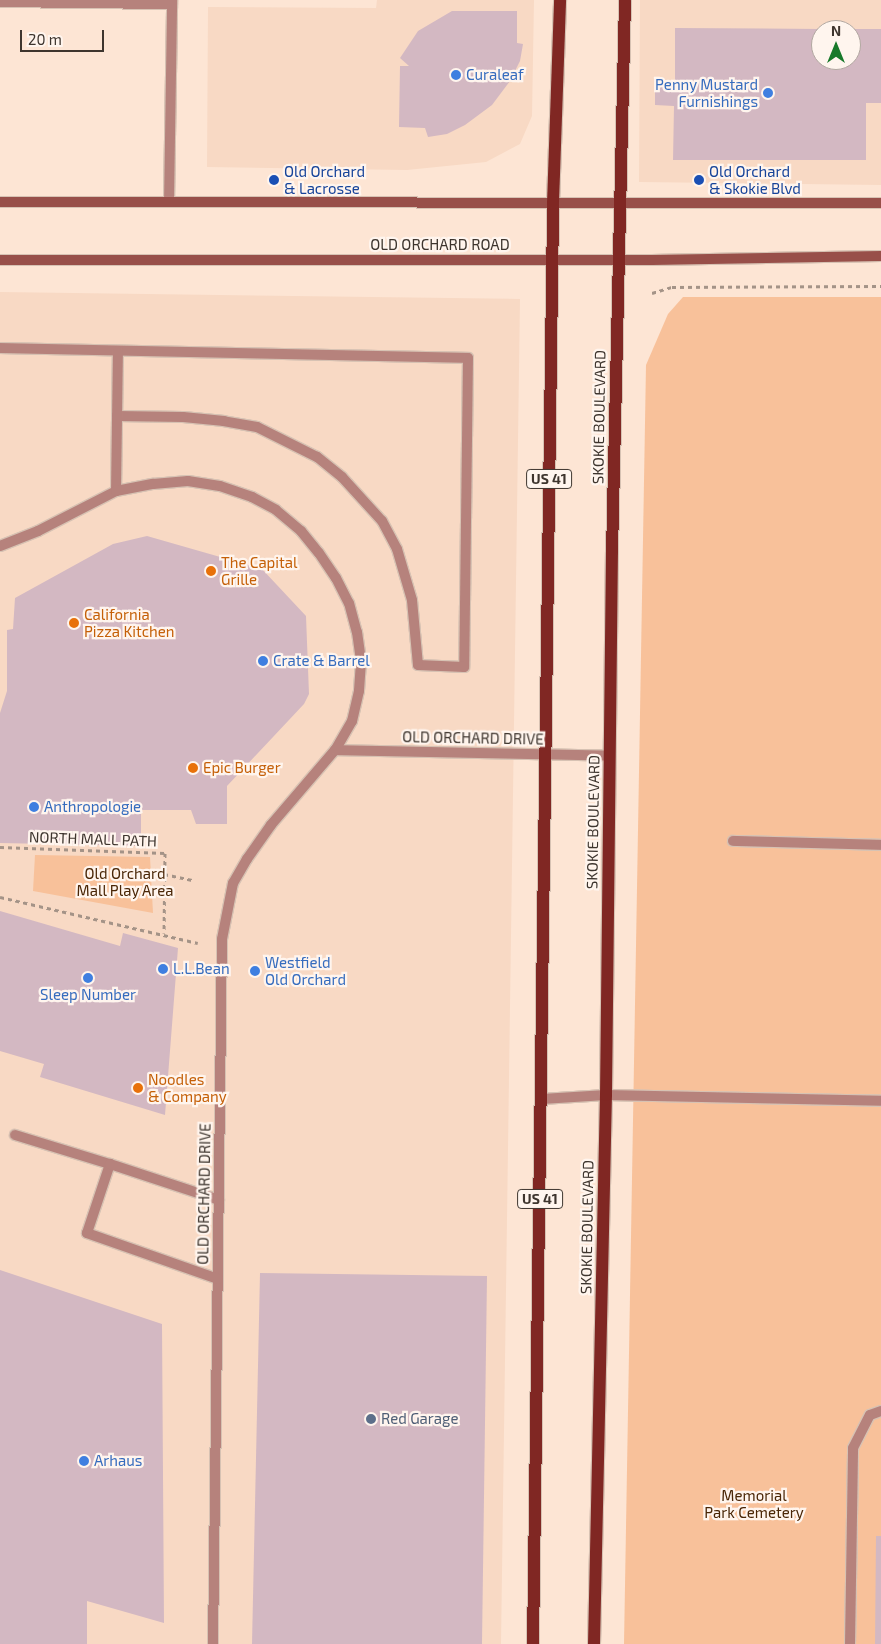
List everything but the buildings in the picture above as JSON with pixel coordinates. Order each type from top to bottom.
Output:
[{"type":"main road","name":"US 41","points":[[533,1644],[542,1099],[552,260],[560,0]]},
{"type":"main road","name":"SKOKIE BOULEVARD","points":[[594,1644],[606,1094],[618,260],[625,0]]},
{"type":"main road","points":[[0,202],[881,203]]},
{"type":"main road","name":"OLD ORCHARD ROAD","points":[[0,260],[618,260],[881,256]]},
{"type":"street","points":[[0,2],[172,2],[169,202]]},
{"type":"street","points":[[0,348],[468,358],[464,667],[418,665],[412,600],[397,549],[382,521],[342,477],[317,457],[257,427],[224,421],[183,417],[117,416]]},
{"type":"street","points":[[116,492],[118,351]]},
{"type":"street","name":"OLD ORCHARD DRIVE","points":[[0,546],[38,531],[116,492],[153,484],[188,481],[220,486],[252,497],[276,510],[301,531],[336,578],[349,602],[357,632],[361,662],[359,691],[352,722],[335,750],[271,825],[246,859],[233,883],[222,940],[213,1644]]},
{"type":"street","name":"OLD ORCHARD DRIVE","points":[[335,750],[610,756]]},
{"type":"street","points":[[733,841],[881,845]]},
{"type":"street","points":[[542,1099],[606,1094],[881,1101]]},
{"type":"street","points":[[15,1135],[219,1200]]},
{"type":"street","points":[[110,1164],[87,1233],[218,1279]]},
{"type":"street","points":[[850,1644],[854,1448],[870,1415],[881,1411]]},
{"type":"path","points":[[652,293],[672,287],[881,286]]},
{"type":"path","name":"NORTH MALL PATH","points":[[0,847],[165,853],[164,934]]},
{"type":"path","points":[[164,874],[193,880]]},
{"type":"path","points":[[0,897],[198,943]]},
{"type":"shaded area","points":[[377,0],[534,0],[532,116],[520,144],[486,162],[407,170],[207,167],[208,7],[376,8]]},
{"type":"shaded area","points":[[640,0],[881,0],[881,185],[639,182]]},
{"type":"shaded area","name":"Westfield Old Orchard","points":[[0,292],[520,299],[501,1644],[0,1644]]},
{"type":"green space","name":"Memorial Park Cemetery","points":[[683,297],[881,297],[881,1644],[624,1644],[646,365],[668,314]]},
{"type":"green space","name":"Old Orchard Mall Play Area","points":[[35,855],[150,857],[153,913],[33,891]]},
{"type":"place","name":"Curaleaf","points":[[456,75]]},
{"type":"place","name":"Penny Mustard Furnishings","points":[[768,93]]},
{"type":"place","name":"Old Orchard & Lacrosse","points":[[274,180]]},
{"type":"place","name":"Old Orchard & Skokie Blvd","points":[[699,180]]},
{"type":"place","name":"The Capital Grille","points":[[211,571]]},
{"type":"place","name":"California Pizza Kitchen","points":[[74,623]]},
{"type":"place","name":"Crate & Barrel","points":[[263,661]]},
{"type":"place","name":"Epic Burger","points":[[193,768]]},
{"type":"place","name":"Anthropologie","points":[[34,807]]},
{"type":"place","name":"L.L.Bean","points":[[163,969]]},
{"type":"place","name":"Westfield Old Orchard","points":[[255,971]]},
{"type":"place","name":"Sleep Number","points":[[88,978]]},
{"type":"place","name":"Noodles & Company","points":[[138,1088]]},
{"type":"place","name":"Red Garage","points":[[371,1419]]},
{"type":"place","name":"Arhaus","points":[[84,1461]]}]
